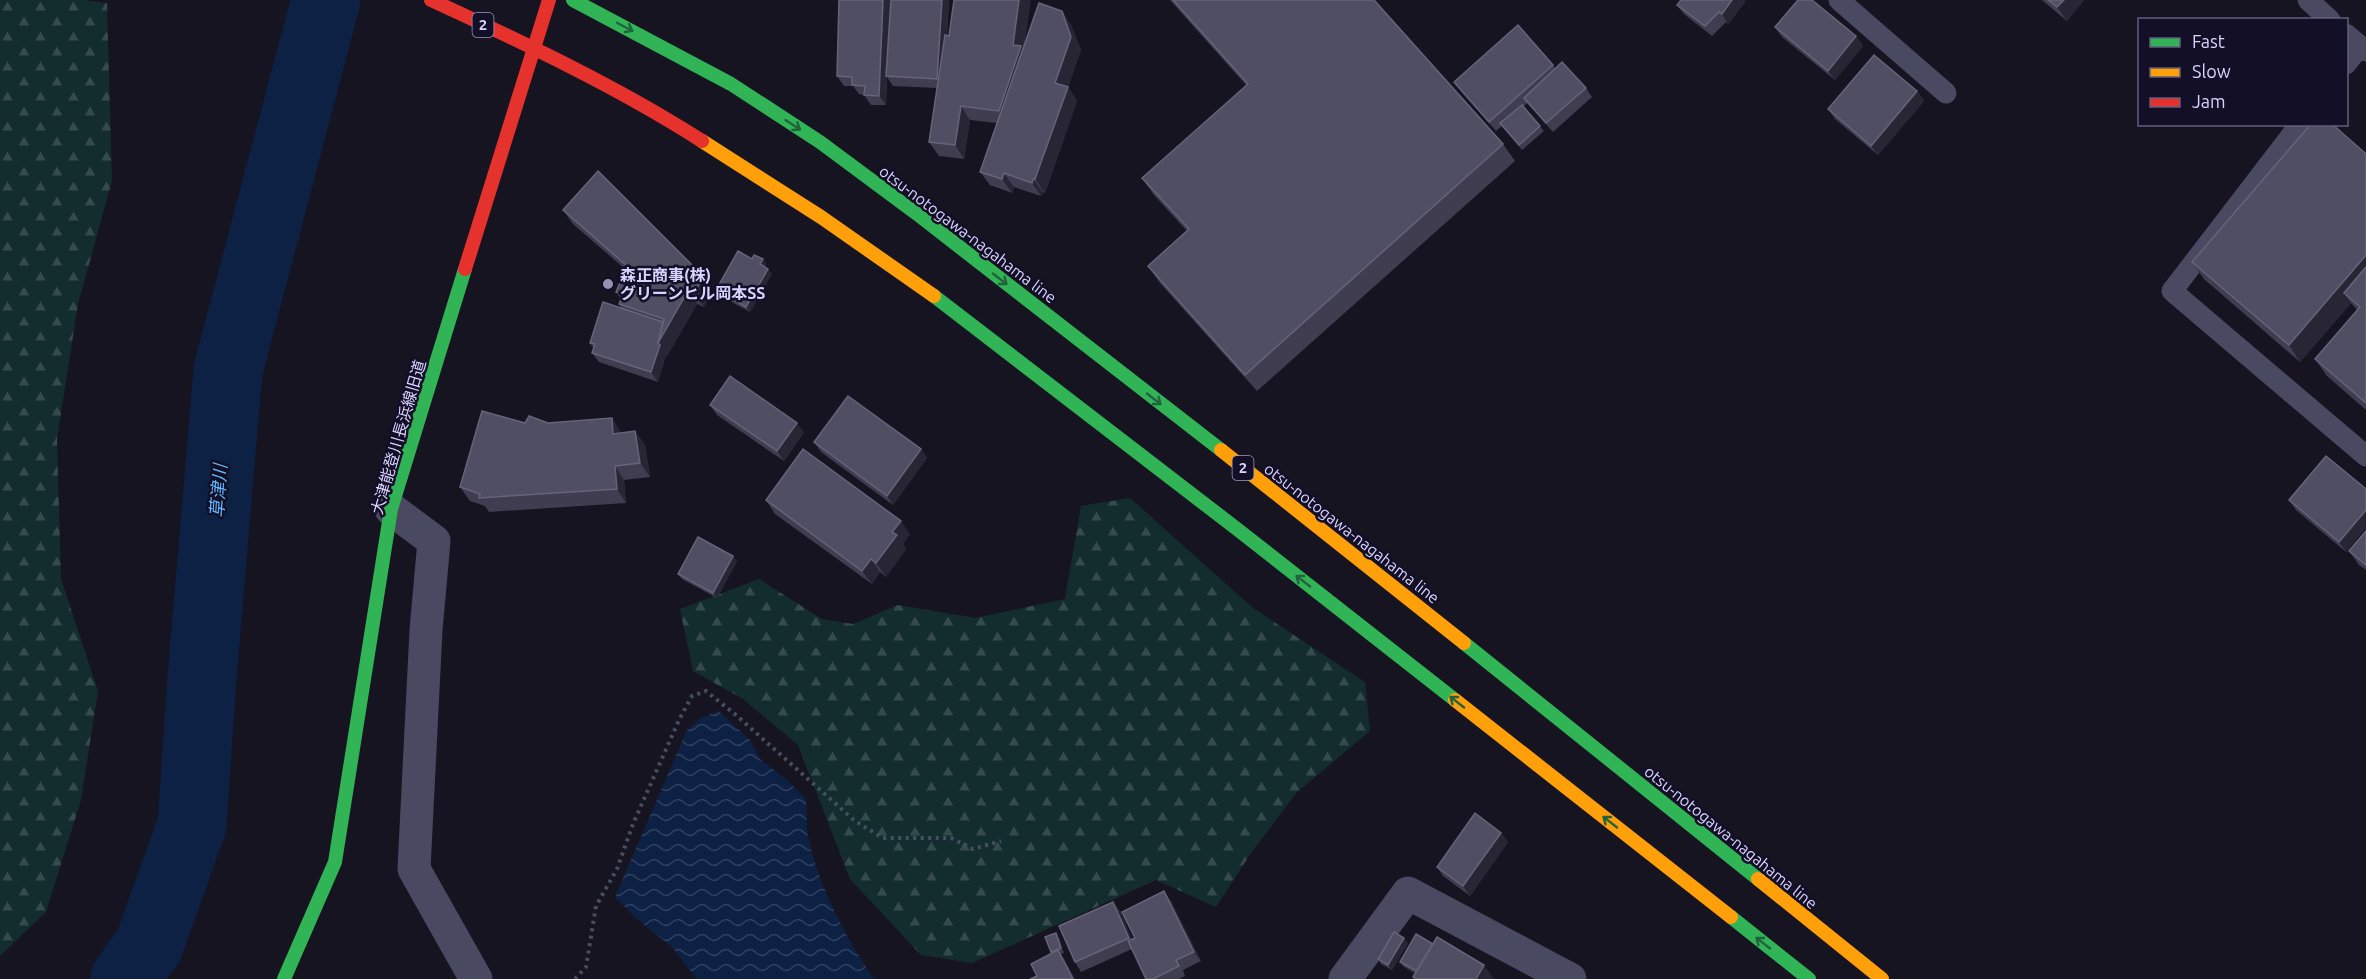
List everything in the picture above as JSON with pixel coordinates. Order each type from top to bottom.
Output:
[{"type":"main road","name":"大津能登川長浜線旧道","points":[[284,979],[335,862],[392,509],[532,47],[549,0]]},
{"type":"main road","name":"otsu-notogawa-nagahama line","points":[[573,0],[731,84],[820,142],[903,204],[1334,538],[1882,979]]},
{"type":"main road","name":"2","points":[[433,1],[532,47],[660,114],[812,211],[916,282],[1237,529],[1809,979]]},
{"type":"street","points":[[392,509],[434,541],[426,630],[414,869],[476,979]]},
{"type":"street","points":[[1345,979],[1408,893],[1570,979]]},
{"type":"lane","points":[[1839,0],[1946,93]]},
{"type":"lane","points":[[2308,0],[2328,18]]},
{"type":"lane","points":[[2348,61],[2358,44]]},
{"type":"lane","points":[[2298,126],[2172,291],[2366,456]]},
{"type":"path","points":[[575,979],[586,966],[596,906],[617,869],[633,824],[692,696],[706,692],[736,715],[855,821],[883,838],[951,838],[973,849],[1001,841]]},
{"type":"green space","points":[[0,0],[82,0],[107,3],[112,181],[78,304],[57,439],[61,579],[98,691],[81,800],[46,912],[0,956]]},
{"type":"green space","points":[[1130,498],[1253,608],[1365,682],[1370,731],[1296,793],[1249,856],[1216,907],[1156,880],[972,963],[921,955],[850,879],[798,745],[743,699],[693,671],[680,609],[759,579],[822,619],[853,624],[898,605],[975,618],[1065,599],[1081,506]]},
{"type":"water","points":[[719,711],[750,740],[761,760],[788,781],[806,799],[808,836],[820,877],[844,930],[874,979],[697,979],[671,946],[638,920],[615,897],[687,730],[701,718]]},
{"type":"building","points":[[839,0],[883,0],[879,96],[864,95],[865,86],[852,85],[852,77],[837,76]]},
{"type":"building","points":[[891,0],[942,0],[937,79],[886,76]]},
{"type":"building","points":[[954,0],[1019,0],[1013,45],[1021,46],[999,111],[961,106],[955,145],[929,142],[945,35],[949,36]]},
{"type":"building","points":[[1173,0],[1374,0],[1503,144],[1245,375],[1148,266],[1189,229],[1142,178],[1248,84]]},
{"type":"building","points":[[1681,0],[1732,0],[1722,14],[1719,12],[1705,26],[1677,5]]},
{"type":"building","points":[[1798,0],[1812,0],[1856,36],[1828,71],[1775,27]]},
{"type":"building","points":[[2048,0],[2064,0],[2057,7]]},
{"type":"building","points":[[1039,3],[1062,11],[1071,37],[1055,83],[1068,87],[1032,183],[1004,173],[1002,179],[980,172]]},
{"type":"building","points":[[1518,25],[1553,65],[1489,122],[1454,82]]},
{"type":"building","points":[[1874,55],[1917,91],[1871,146],[1828,109]]},
{"type":"building","points":[[1562,62],[1586,88],[1546,123],[1524,98]]},
{"type":"building","points":[[1522,105],[1540,126],[1519,145],[1500,123]]},
{"type":"building","points":[[2309,126],[2334,126],[2366,154],[2366,255],[2289,345],[2192,262]]},
{"type":"building","points":[[598,171],[698,271],[696,276],[702,279],[694,294],[688,291],[658,343],[664,319],[619,304],[623,294],[616,292],[627,266],[563,210]]},
{"type":"building","points":[[738,251],[752,259],[754,255],[763,259],[760,264],[768,269],[746,307],[716,290]]},
{"type":"building","points":[[2366,267],[2366,403],[2315,359],[2360,307],[2344,293]]},
{"type":"building","points":[[603,302],[663,322],[658,343],[660,345],[651,372],[592,353],[595,344],[590,343]]},
{"type":"building","points":[[730,376],[797,423],[777,451],[710,405]]},
{"type":"building","points":[[848,396],[921,449],[887,496],[814,442]]},
{"type":"building","points":[[482,411],[525,423],[529,416],[548,423],[612,418],[613,434],[635,431],[640,463],[615,466],[617,489],[479,498],[480,494],[460,487]]},
{"type":"building","points":[[803,449],[901,521],[892,532],[897,535],[876,563],[871,559],[862,571],[766,500]]},
{"type":"building","points":[[2326,456],[2366,489],[2366,510],[2339,542],[2289,500]]},
{"type":"building","points":[[2366,531],[2366,565],[2349,551]]},
{"type":"building","points":[[698,537],[733,556],[713,593],[678,574]]},
{"type":"building","points":[[1475,813],[1501,833],[1463,886],[1437,867]]},
{"type":"building","points":[[1164,891],[1194,952],[1176,960],[1179,966],[1153,979],[1146,979],[1128,941],[1135,938],[1122,912]]},
{"type":"building","points":[[1113,902],[1129,938],[1075,962],[1059,926]]},
{"type":"building","points":[[1394,932],[1404,938],[1388,965],[1378,959]]},
{"type":"building","points":[[1056,933],[1061,948],[1051,952],[1045,937]]},
{"type":"building","points":[[1416,934],[1433,944],[1417,971],[1400,962]]},
{"type":"building","points":[[1437,937],[1484,965],[1476,979],[1416,979],[1413,977]]},
{"type":"building","points":[[1058,950],[1073,979],[1030,979],[1037,976],[1031,964]]},
{"type":"waterway","name":"草津川","points":[[125,979],[149,945],[192,825],[228,370],[326,0]]},
{"type":"traffic: fast","points":[[573,0],[731,84],[820,142],[921,217],[1221,450]]},
{"type":"traffic: fast","points":[[284,979],[335,862],[391,509],[465,269]]},
{"type":"traffic: fast","points":[[934,296],[1455,700]]},
{"type":"traffic: fast","points":[[1464,643],[1758,879]]},
{"type":"traffic: fast","points":[[1731,917],[1809,979]]},
{"type":"traffic: slow","points":[[702,141],[821,217],[934,296]]},
{"type":"traffic: slow","points":[[1221,450],[1464,643]]},
{"type":"traffic: slow","points":[[1455,700],[1731,917]]},
{"type":"traffic: slow","points":[[1758,879],[1882,979]]},
{"type":"traffic: jam","points":[[431,0],[603,84],[702,141]]},
{"type":"traffic: jam","points":[[465,269],[549,0]]},
{"type":"place","name":"森正商事(株) グリーンヒル岡本SS","points":[[608,284]]}]
